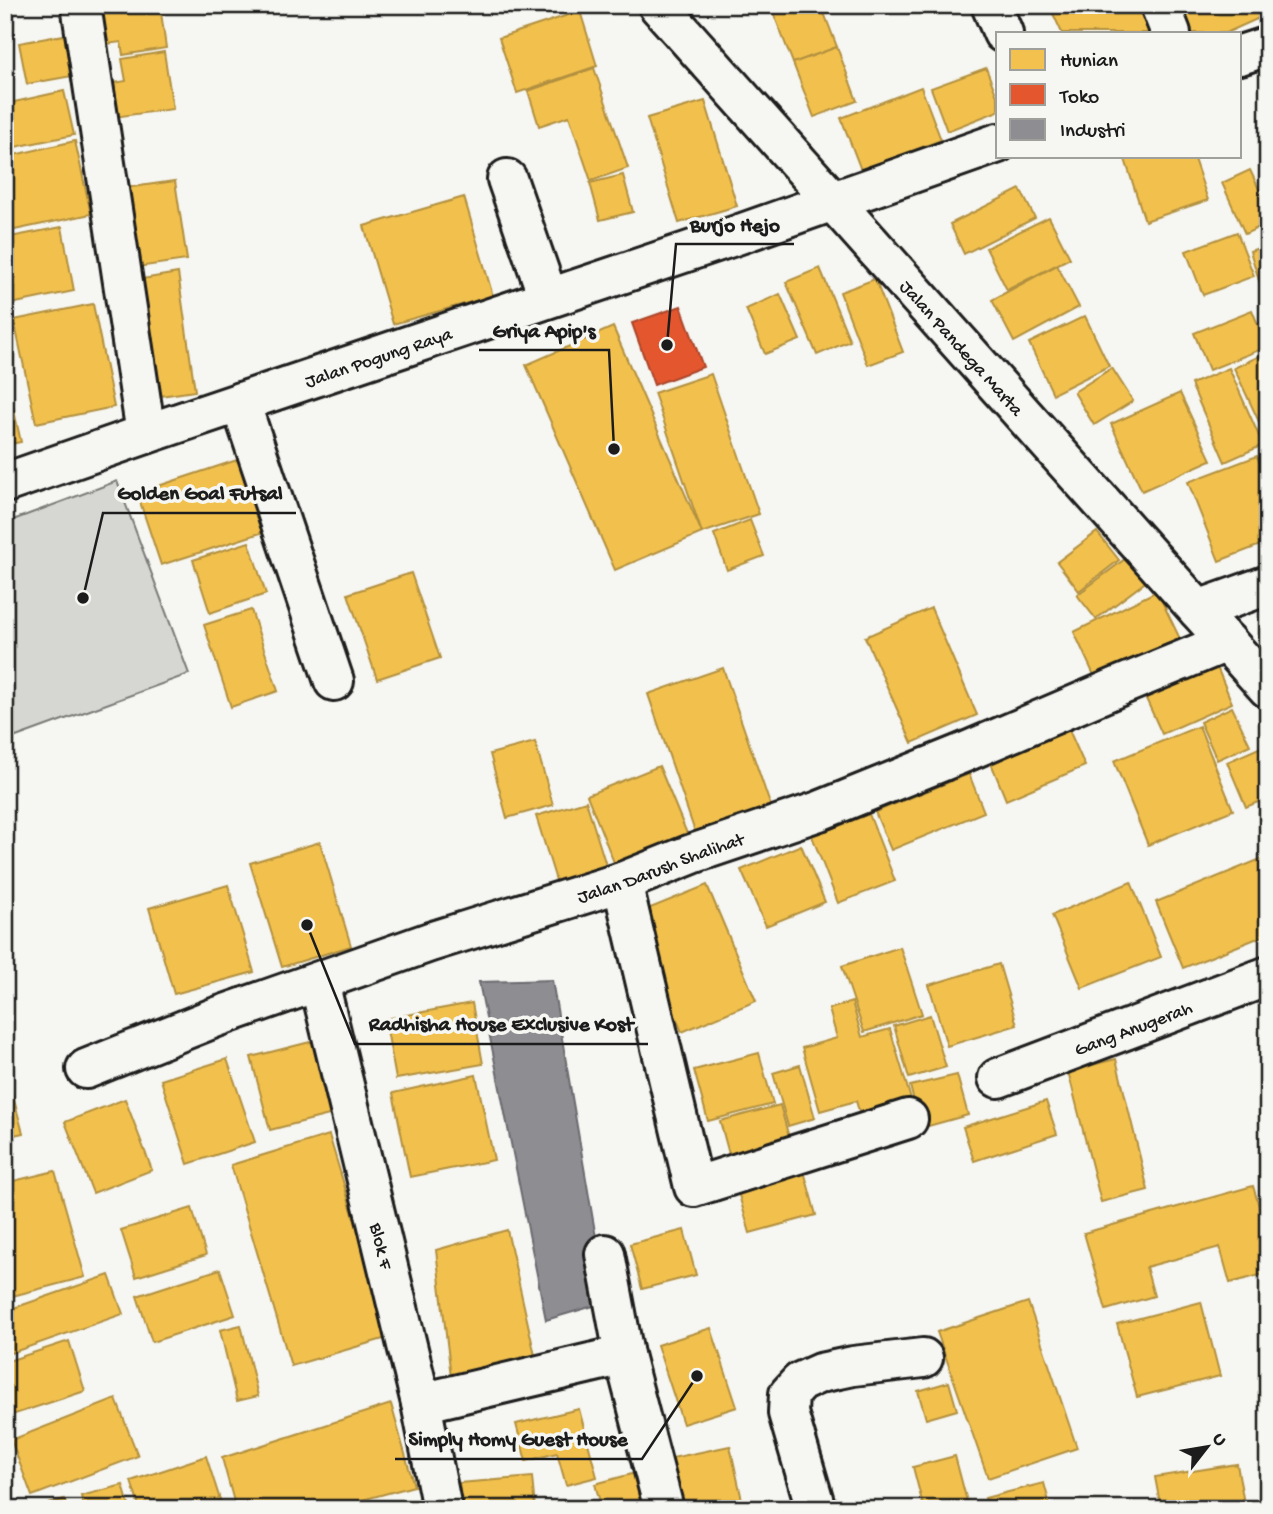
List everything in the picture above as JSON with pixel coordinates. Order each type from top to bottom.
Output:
[{"type":"street","points":[[81,5],[146,434]]},
{"type":"street","name":"Jalan Pandega Marta","points":[[658,5],[1268,688]]},
{"type":"street","points":[[991,5],[1003,32]]},
{"type":"street","points":[[1160,5],[1171,32]]},
{"type":"street","points":[[1242,54],[1268,46]]},
{"type":"street","name":"Jalan Pogung Raya","points":[[5,483],[734,236],[996,144]]},
{"type":"street","points":[[507,179],[548,297]]},
{"type":"street","points":[[240,402],[334,681]]},
{"type":"street","points":[[1198,610],[1268,585]]},
{"type":"street","name":"Jalan Darush Shalihat","points":[[86,1069],[214,1018],[430,942],[622,882],[692,854],[819,811],[1227,642]]},
{"type":"street","points":[[622,882],[694,1187],[908,1119]]},
{"type":"street","name":"Gang Anugerah","points":[[998,1078],[1268,976]]},
{"type":"street","name":"Blok F","points":[[319,982],[421,1403],[433,1506]]},
{"type":"street","points":[[605,1254],[624,1355],[664,1509]]},
{"type":"street","points":[[421,1403],[624,1355]]},
{"type":"street","points":[[816,1509],[788,1413],[789,1394],[800,1382],[820,1373],[853,1366],[923,1358]]},
{"type":"shaded area","points":[[117,481],[189,674],[5,741],[5,523]]},
{"type":"building: Hunian","points":[[93,5],[160,5],[166,48],[123,55],[121,42],[99,45]]},
{"type":"building: Hunian","points":[[790,5],[821,5],[837,47],[793,63],[773,12]]},
{"type":"building: Hunian","points":[[1049,5],[1156,5],[1169,32],[1062,32]]},
{"type":"building: Hunian","points":[[1168,5],[1262,5],[1266,15],[1228,32],[1180,32]]},
{"type":"building: Hunian","points":[[580,11],[597,66],[517,93],[499,38]]},
{"type":"building: Hunian","points":[[64,35],[72,76],[27,84],[19,43]]},
{"type":"building: Hunian","points":[[837,47],[857,101],[814,117],[793,63]]},
{"type":"building: Hunian","points":[[164,52],[173,109],[107,118],[102,85],[126,81],[122,59]]},
{"type":"building: Hunian","points":[[594,68],[628,168],[591,181],[569,116],[539,126],[528,91]]},
{"type":"building: Hunian","points":[[986,68],[996,94],[996,112],[947,131],[931,88]]},
{"type":"building: Hunian","points":[[921,87],[941,140],[861,170],[841,118]]},
{"type":"building: Hunian","points":[[64,91],[74,135],[5,149],[5,104]]},
{"type":"building: Hunian","points":[[705,101],[737,206],[679,223],[647,118]]},
{"type":"building: Hunian","points":[[75,141],[91,214],[5,232],[5,157]]},
{"type":"building: Hunian","points":[[1125,158],[1194,158],[1208,200],[1145,221]]},
{"type":"building: Hunian","points":[[1250,170],[1268,208],[1268,223],[1245,234],[1222,183]]},
{"type":"building: Hunian","points":[[623,175],[633,212],[600,220],[590,183]]},
{"type":"building: Hunian","points":[[175,181],[187,260],[138,267],[118,189]]},
{"type":"building: Hunian","points":[[1020,189],[1035,218],[964,254],[950,224]]},
{"type":"building: Hunian","points":[[464,197],[493,296],[393,324],[364,226]]},
{"type":"building: Hunian","points":[[1049,217],[1070,258],[1007,290],[986,248]]},
{"type":"building: Hunian","points":[[62,227],[74,291],[6,305],[5,261],[10,261],[5,238]]},
{"type":"building: Hunian","points":[[1237,232],[1254,276],[1203,295],[1186,251]]},
{"type":"building: Hunian","points":[[1268,245],[1268,302],[1266,303],[1250,251]]},
{"type":"building: Hunian","points":[[1057,265],[1079,307],[1014,342],[992,300]]},
{"type":"building: Hunian","points":[[820,268],[850,341],[817,355],[786,282]]},
{"type":"building: Hunian","points":[[178,273],[195,391],[160,396],[142,279]]},
{"type":"building: Hunian","points":[[875,279],[903,352],[868,365],[840,292]]},
{"type":"building: Hunian","points":[[780,294],[800,340],[765,354],[746,309]]},
{"type":"building: Hunian","points":[[93,304],[114,407],[36,423],[14,320]]},
{"type":"building: Hunian","points":[[1252,310],[1267,347],[1209,370],[1194,333]]},
{"type":"building: Hunian","points":[[1085,316],[1109,366],[1053,394],[1029,343]]},
{"type":"building: Hunian","points":[[613,327],[702,533],[615,570],[526,365]]},
{"type":"building: Hunian","points":[[1268,352],[1268,441],[1234,368]]},
{"type":"building: Hunian","points":[[1112,368],[1133,401],[1094,425],[1074,392]]},
{"type":"building: Hunian","points":[[1229,368],[1263,445],[1225,462],[1191,384]]},
{"type":"building: Hunian","points":[[5,371],[21,442],[5,445]]},
{"type":"building: Hunian","points":[[711,374],[759,514],[702,533],[654,393]]},
{"type":"building: Hunian","points":[[1180,393],[1211,460],[1142,491],[1111,424]]},
{"type":"building: Hunian","points":[[249,456],[273,529],[161,565],[137,493]]},
{"type":"building: Hunian","points":[[1257,456],[1268,483],[1268,542],[1219,561],[1188,482]]},
{"type":"building: Hunian","points":[[750,520],[764,556],[727,570],[714,534]]},
{"type":"building: Hunian","points":[[1097,532],[1119,560],[1079,591],[1057,562]]},
{"type":"building: Hunian","points":[[249,542],[266,594],[210,613],[193,560]]},
{"type":"building: Hunian","points":[[1129,556],[1148,580],[1096,619],[1077,595]]},
{"type":"building: Hunian","points":[[411,573],[440,658],[377,679],[348,594]]},
{"type":"building: Hunian","points":[[1157,591],[1182,643],[1098,684],[1074,632]]},
{"type":"building: Hunian","points":[[931,608],[977,715],[912,743],[865,637]]},
{"type":"building: Hunian","points":[[251,610],[278,691],[231,707],[204,625]]},
{"type":"building: Hunian","points":[[1214,660],[1232,703],[1162,734],[1143,692]]},
{"type":"building: Hunian","points":[[723,668],[771,807],[695,832],[648,694]]},
{"type":"building: Hunian","points":[[1232,707],[1250,745],[1217,760],[1200,722]]},
{"type":"building: Hunian","points":[[1199,726],[1233,810],[1148,845],[1114,761]]},
{"type":"building: Hunian","points":[[1069,730],[1085,766],[1006,800],[991,763]]},
{"type":"building: Hunian","points":[[535,742],[553,805],[507,818],[490,754]]},
{"type":"building: Hunian","points":[[1268,744],[1268,798],[1246,807],[1227,762]]},
{"type":"building: Hunian","points":[[659,766],[688,836],[615,865],[587,795]]},
{"type":"building: Hunian","points":[[969,774],[984,812],[891,850],[875,812]]},
{"type":"building: Hunian","points":[[586,801],[609,875],[559,890],[536,816]]},
{"type":"building: Hunian","points":[[1268,807],[1268,828],[1259,813]]},
{"type":"building: Hunian","points":[[869,814],[895,881],[838,903],[812,836]]},
{"type":"building: Hunian","points":[[320,842],[351,946],[282,967],[250,863]]},
{"type":"building: Hunian","points":[[801,845],[825,902],[766,926],[741,870]]},
{"type":"building: Hunian","points":[[1268,856],[1268,934],[1183,968],[1156,902]]},
{"type":"building: Hunian","points":[[1131,882],[1161,957],[1082,988],[1052,915]]},
{"type":"building: Hunian","points":[[228,885],[254,972],[174,994],[149,908]]},
{"type":"building: Hunian","points":[[707,885],[756,1001],[682,1032],[633,915]]},
{"type":"building: Hunian","points":[[900,947],[922,1014],[864,1032],[842,966]]},
{"type":"building: Hunian","points":[[999,964],[1017,1025],[947,1046],[929,985]]},
{"type":"building: Hunian","points":[[852,1002],[862,1037],[890,1029],[912,1103],[861,1118],[856,1101],[820,1111],[802,1048],[837,1038],[829,1009]]},
{"type":"building: Hunian","points":[[472,1003],[483,1064],[396,1079],[385,1019]]},
{"type":"building: Hunian","points":[[930,1015],[946,1067],[909,1078],[894,1026]]},
{"type":"building: Hunian","points":[[314,1041],[333,1114],[270,1130],[251,1057]]},
{"type":"building: Hunian","points":[[759,1053],[773,1104],[708,1121],[694,1070]]},
{"type":"building: Hunian","points":[[227,1059],[255,1142],[188,1164],[161,1080]]},
{"type":"building: Hunian","points":[[1116,1059],[1148,1190],[1101,1202],[1068,1071]]},
{"type":"building: Hunian","points":[[800,1065],[815,1118],[788,1126],[773,1073]]},
{"type":"building: Hunian","points":[[5,1067],[23,1133],[5,1137]]},
{"type":"building: Hunian","points":[[476,1075],[494,1160],[410,1177],[393,1093]]},
{"type":"building: Hunian","points":[[957,1075],[968,1115],[921,1128],[910,1086]]},
{"type":"building: Hunian","points":[[125,1099],[152,1170],[93,1193],[65,1122]]},
{"type":"building: Hunian","points":[[1046,1101],[1057,1134],[974,1161],[963,1127]]},
{"type":"building: Hunian","points":[[780,1105],[793,1152],[733,1169],[720,1121]]},
{"type":"building: Hunian","points":[[329,1135],[390,1337],[291,1366],[231,1165]]},
{"type":"building: Hunian","points":[[801,1160],[816,1215],[750,1233],[734,1178]]},
{"type":"building: Hunian","points":[[55,1171],[85,1277],[5,1298],[5,1183]]},
{"type":"building: Hunian","points":[[1253,1186],[1268,1236],[1268,1273],[1230,1283],[1220,1247],[1146,1267],[1154,1296],[1106,1310],[1084,1233]]},
{"type":"building: Hunian","points":[[192,1208],[206,1255],[136,1277],[121,1230]]},
{"type":"building: Hunian","points":[[507,1230],[538,1369],[452,1385],[436,1250]]},
{"type":"building: Hunian","points":[[684,1230],[696,1275],[642,1289],[630,1244]]},
{"type":"building: Hunian","points":[[220,1269],[235,1315],[152,1342],[137,1296]]},
{"type":"building: Hunian","points":[[109,1275],[123,1314],[11,1353],[5,1335],[5,1311]]},
{"type":"building: Hunian","points":[[1028,1302],[1077,1448],[988,1478],[937,1332]]},
{"type":"building: Hunian","points":[[1201,1302],[1220,1376],[1137,1397],[1117,1324]]},
{"type":"building: Hunian","points":[[241,1325],[258,1396],[237,1401],[220,1330]]},
{"type":"building: Hunian","points":[[711,1328],[737,1407],[683,1424],[657,1345]]},
{"type":"building: Hunian","points":[[69,1341],[85,1391],[6,1417],[5,1362]]},
{"type":"building: Hunian","points":[[949,1382],[957,1410],[926,1419],[918,1391]]},
{"type":"building: Hunian","points":[[116,1399],[138,1456],[32,1496],[11,1440]]},
{"type":"building: Hunian","points":[[391,1404],[414,1486],[329,1509],[236,1509],[222,1458]]},
{"type":"building: Hunian","points":[[579,1409],[597,1477],[566,1485],[557,1453],[526,1461],[516,1424]]},
{"type":"building: Hunian","points":[[730,1446],[744,1509],[683,1509],[672,1458]]},
{"type":"building: Hunian","points":[[206,1456],[223,1509],[140,1509],[131,1481]]},
{"type":"building: Hunian","points":[[955,1456],[969,1509],[924,1509],[913,1467]]},
{"type":"building: Hunian","points":[[1237,1464],[1245,1509],[1161,1509],[1155,1477]]},
{"type":"building: Hunian","points":[[646,1470],[657,1509],[602,1509],[595,1484]]},
{"type":"building: Hunian","points":[[532,1477],[535,1509],[461,1509],[459,1483]]},
{"type":"building: Hunian","points":[[1044,1483],[1051,1509],[988,1509],[985,1498]]},
{"type":"building: Hunian","points":[[123,1485],[130,1509],[84,1509],[81,1496]]},
{"type":"building: Hunian","points":[[64,1499],[68,1509],[34,1509]]},
{"type":"building: Toko","points":[[681,306],[703,367],[654,385],[632,323]]},
{"type":"building: Industri","points":[[552,980],[607,1302],[546,1320],[479,982]]},
{"type":"place","name":"Burjo Hejo","points":[[667,345]]},
{"type":"place","name":"Griya Apip's","points":[[614,449]]},
{"type":"place","name":"Golden Goal Futsal","points":[[83,598]]},
{"type":"place","name":"Radhisha House Exclusive Kost","points":[[307,925]]},
{"type":"place","name":"Simply Homy Guest House","points":[[697,1376]]}]
